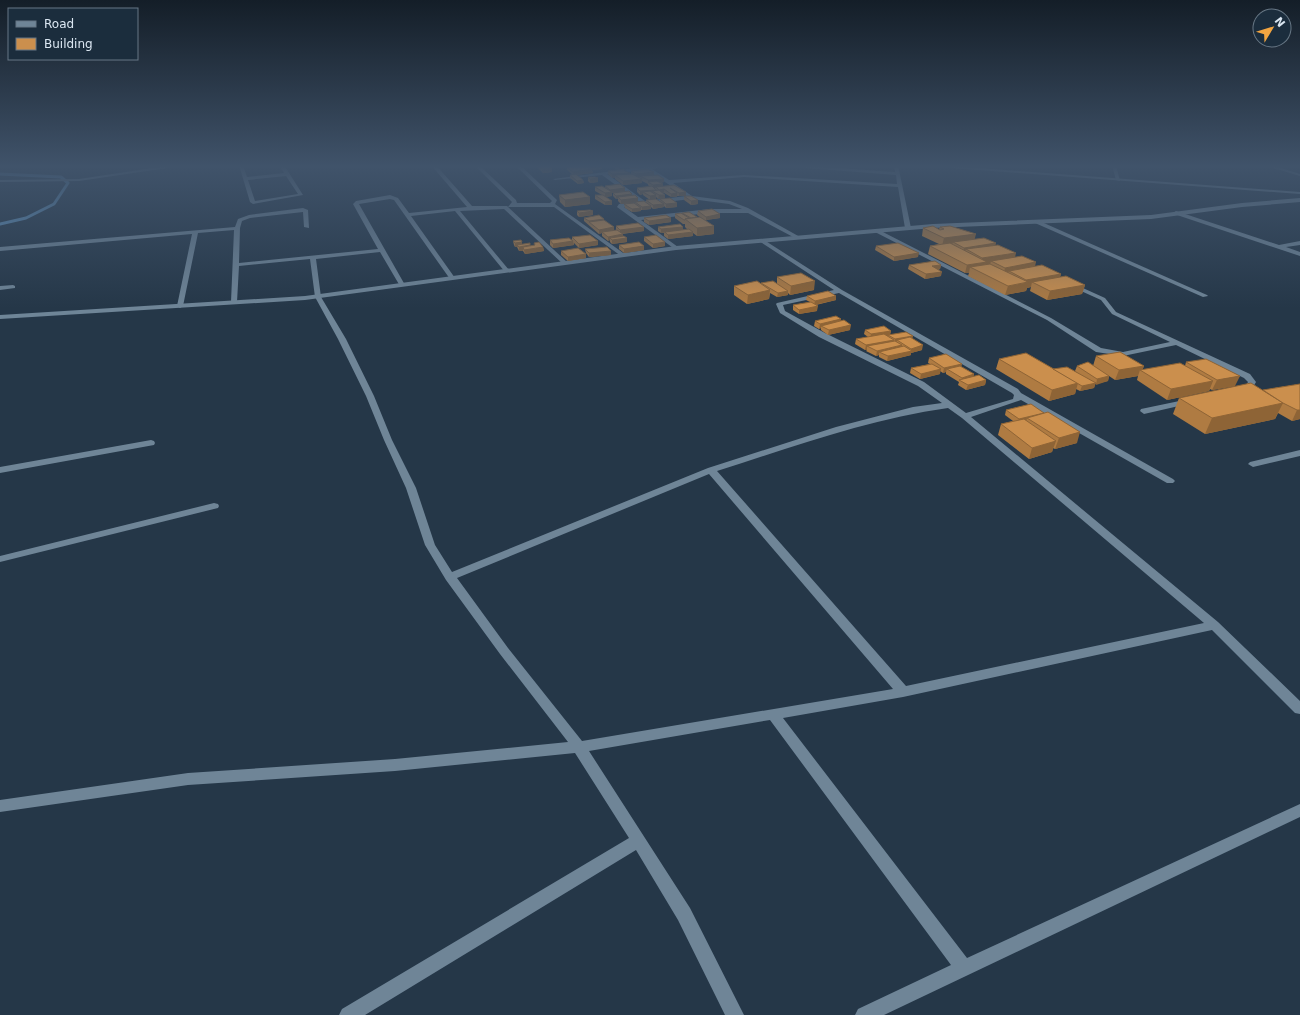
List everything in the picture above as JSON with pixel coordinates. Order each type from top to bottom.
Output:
[{"type":"street","points":[[234,302],[237,228],[240,220],[242,218],[282,212]]},
{"type":"street","points":[[305,212],[307,228]]},
{"type":"street","points":[[361,212],[402,285]]},
{"type":"street","points":[[407,212],[452,278]]},
{"type":"street","points":[[409,215],[430,212]]},
{"type":"street","points":[[459,212],[507,271]]},
{"type":"street","points":[[511,212],[565,263]]},
{"type":"street","points":[[564,212],[623,255]]},
{"type":"street","points":[[627,212],[676,248]]},
{"type":"street","points":[[635,219],[697,212]]},
{"type":"street","points":[[751,212],[796,237]]},
{"type":"street","points":[[905,212],[908,228]]},
{"type":"street","points":[[0,317],[318,297],[676,248],[796,237],[908,228],[1151,217],[1182,212]]},
{"type":"street","points":[[1176,213],[1300,254]]},
{"type":"street","points":[[1037,222],[1205,296]]},
{"type":"street","points":[[945,226],[959,232]]},
{"type":"street","points":[[0,249],[237,228]]},
{"type":"street","points":[[877,230],[1049,319],[1099,350],[1124,354],[1177,343]]},
{"type":"street","points":[[180,306],[195,232]]},
{"type":"street","points":[[762,241],[840,291],[1015,391],[1018,395],[1170,481]]},
{"type":"street","points":[[1279,247],[1300,243]]},
{"type":"street","points":[[235,265],[382,250]]},
{"type":"street","points":[[313,258],[318,297],[342,338],[370,396],[388,440],[411,488],[430,545],[450,577],[504,651],[579,747],[684,914],[735,1015]]},
{"type":"street","points":[[1067,282],[1103,299],[1114,313],[1247,376],[1252,382],[1248,389],[1234,392]]},
{"type":"street","points":[[0,288],[13,287]]},
{"type":"street","points":[[840,291],[786,302],[779,304],[779,308],[782,312],[822,335],[921,384],[965,416],[1214,625],[1300,709]]},
{"type":"street","points":[[965,416],[1016,400],[1018,395]]},
{"type":"street","points":[[1144,411],[1196,400]]},
{"type":"street","points":[[450,577],[711,470],[839,429],[913,410],[948,404]]},
{"type":"street","points":[[0,470],[151,443]]},
{"type":"street","points":[[1253,464],[1300,453]]},
{"type":"street","points":[[711,470],[902,692]]},
{"type":"street","points":[[0,560],[214,506]]},
{"type":"street","points":[[0,806],[188,779],[395,765],[579,747],[902,692],[1214,625]]},
{"type":"street","points":[[773,714],[964,968]]},
{"type":"street","points":[[864,1015],[1300,810]]},
{"type":"street","points":[[348,1015],[638,841]]},
{"type":"building","points":[[690,212],[697,217],[691,218],[682,213]]},
{"type":"building","points":[[700,212],[717,212],[720,214],[706,217]]},
{"type":"building","points":[[681,213],[689,218],[684,220],[675,214]]},
{"type":"building","points":[[599,215],[604,219],[589,221],[584,218]]},
{"type":"building","points":[[666,215],[671,218],[649,221],[644,218]]},
{"type":"building","points":[[700,217],[714,226],[697,228],[685,219]]},
{"type":"building","points":[[604,220],[614,227],[599,230],[589,222]]},
{"type":"building","points":[[638,223],[644,227],[620,230],[616,226]]},
{"type":"building","points":[[680,224],[683,227],[661,229],[658,227]]},
{"type":"building","points":[[933,226],[940,230],[944,229],[940,227],[950,226],[976,234],[944,238],[923,228]]},
{"type":"building","points":[[689,229],[693,232],[668,235],[665,232]]},
{"type":"building","points":[[617,230],[623,234],[608,237],[602,232]]},
{"type":"building","points":[[590,235],[598,241],[579,244],[572,237]]},
{"type":"building","points":[[656,235],[665,242],[653,244],[644,237]]},
{"type":"building","points":[[624,236],[627,238],[612,240],[610,238]]},
{"type":"building","points":[[569,238],[573,241],[553,244],[550,240]]},
{"type":"building","points":[[984,238],[996,243],[964,248],[953,242]]},
{"type":"building","points":[[521,240],[522,242],[515,243],[513,241]]},
{"type":"building","points":[[539,242],[543,247],[524,250],[523,247],[535,245],[534,243]]},
{"type":"building","points":[[639,242],[644,246],[624,249],[619,245]]},
{"type":"building","points":[[530,243],[530,245],[519,247],[517,245]]},
{"type":"building","points":[[898,243],[919,253],[894,257],[876,246]]},
{"type":"building","points":[[950,243],[987,262],[967,265],[930,246]]},
{"type":"building","points":[[998,245],[1016,253],[982,258],[966,249]]},
{"type":"building","points":[[607,247],[611,251],[589,253],[585,249]]},
{"type":"building","points":[[578,248],[586,254],[568,257],[561,251]]},
{"type":"building","points":[[1022,256],[1036,262],[1005,268],[991,261]]},
{"type":"building","points":[[935,261],[941,265],[932,266],[942,272],[926,274],[909,265]]},
{"type":"building","points":[[990,264],[1028,282],[1008,286],[970,267]]},
{"type":"building","points":[[1042,265],[1061,274],[1026,280],[1009,271]]},
{"type":"building","points":[[801,273],[815,281],[791,286],[777,277]]},
{"type":"building","points":[[1066,276],[1085,285],[1050,291],[1032,282]]},
{"type":"building","points":[[757,281],[770,290],[748,295],[734,286]]},
{"type":"building","points":[[773,281],[788,291],[778,293],[761,283]]},
{"type":"building","points":[[828,291],[836,296],[815,301],[807,296]]},
{"type":"building","points":[[811,302],[818,306],[799,310],[793,305]]},
{"type":"building","points":[[836,316],[841,319],[820,324],[815,321]]},
{"type":"building","points":[[844,320],[851,325],[829,330],[821,326]]},
{"type":"building","points":[[884,326],[891,331],[871,334],[865,330]]},
{"type":"building","points":[[906,332],[913,336],[895,339],[888,335]]},
{"type":"building","points":[[884,334],[894,340],[866,345],[856,339]]},
{"type":"building","points":[[910,337],[923,345],[911,349],[897,340]]},
{"type":"building","points":[[895,341],[902,345],[877,351],[867,346]]},
{"type":"building","points":[[904,346],[912,351],[888,356],[879,352]]},
{"type":"building","points":[[1120,352],[1144,366],[1119,370],[1096,356]]},
{"type":"building","points":[[1026,353],[1078,383],[1052,390],[999,359]]},
{"type":"building","points":[[946,354],[962,364],[944,368],[929,358]]},
{"type":"building","points":[[1206,359],[1240,376],[1217,380],[1186,362]]},
{"type":"building","points":[[1088,362],[1109,376],[1097,379],[1077,366]]},
{"type":"building","points":[[1180,363],[1213,381],[1171,389],[1140,370]]},
{"type":"building","points":[[932,364],[941,369],[921,374],[911,368]]},
{"type":"building","points":[[960,366],[974,374],[962,378],[947,369]]},
{"type":"building","points":[[1067,367],[1096,383],[1082,386],[1053,369]]},
{"type":"building","points":[[979,375],[986,380],[968,385],[959,380]]},
{"type":"building","points":[[1251,383],[1283,403],[1212,418],[1179,398]]},
{"type":"building","points":[[1300,384],[1300,410],[1283,403],[1263,390]]},
{"type":"building","points":[[1031,404],[1044,413],[1019,419],[1006,410]]},
{"type":"building","points":[[1048,412],[1080,432],[1059,438],[1027,418]]},
{"type":"building","points":[[1024,419],[1056,441],[1032,448],[1001,424]]},
{"type":"waterway","points":[[0,224],[26,218],[37,212]]}]
